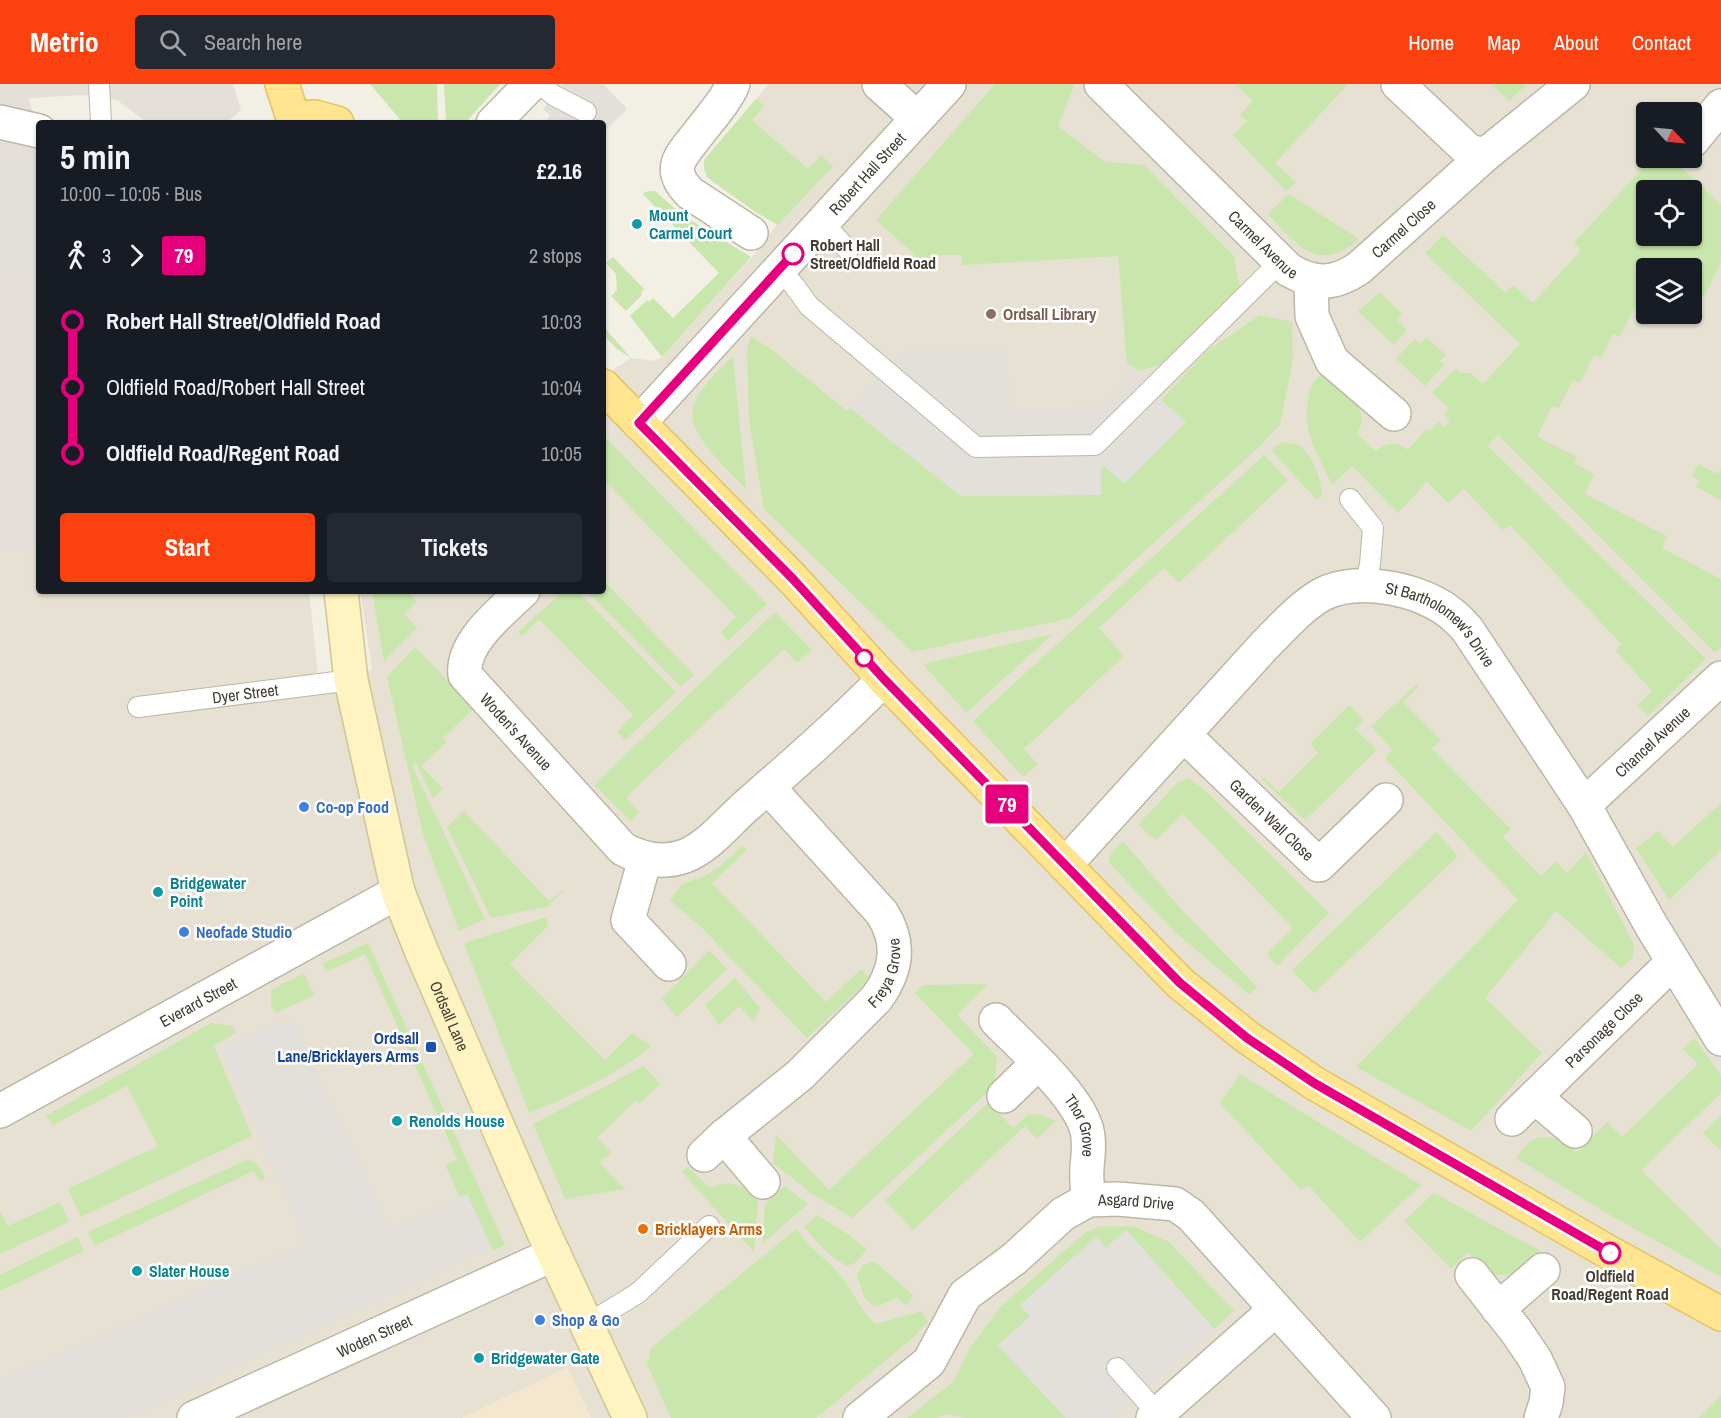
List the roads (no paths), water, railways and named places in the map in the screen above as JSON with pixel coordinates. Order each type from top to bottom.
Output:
[{"type":"main road","points":[[282,84],[293,120]]},
{"type":"main road","points":[[298,120],[315,117],[326,120]]},
{"type":"main road","points":[[606,389],[793,579],[884,679],[1180,983],[1279,1061],[1314,1083],[1721,1314]]},
{"type":"main road","name":"Ordsall Lane","points":[[341,594],[351,680],[398,892],[421,950],[554,1254],[630,1418]]},
{"type":"street","points":[[496,120],[531,84]]},
{"type":"street","points":[[733,84],[682,152],[678,168],[684,186],[690,193],[751,233]]},
{"type":"street","points":[[879,84],[918,118]]},
{"type":"street","name":"Robert Hall Street","points":[[639,423],[949,84]]},
{"type":"street","name":"Carmel Avenue","points":[[1101,84],[1280,262],[1289,270],[1311,281],[1312,316],[1332,361],[1394,414]]},
{"type":"street","points":[[1398,84],[1469,151],[1485,155]]},
{"type":"street","name":"Carmel Close","points":[[1311,281],[1336,279],[1349,275],[1359,268],[1485,155],[1573,84]]},
{"type":"street","points":[[1702,129],[1721,106]]},
{"type":"street","points":[[0,122],[36,130]]},
{"type":"street","name":"St Bartholomew's Drive","points":[[1065,865],[1294,617],[1322,594],[1343,587],[1366,584],[1415,595],[1439,605],[1454,615],[1480,648],[1584,806],[1672,962],[1721,1039]]},
{"type":"street","name":"Woden's Avenue","points":[[521,594],[489,624],[472,644],[464,665],[465,675],[623,849],[645,859],[673,860],[699,848],[832,730],[884,679]]},
{"type":"street","name":"Chancel Avenue","points":[[1584,806],[1721,678]]},
{"type":"street","name":"Garden Wall Close","points":[[1184,735],[1319,865],[1386,800]]},
{"type":"street","name":"Freya Grove","points":[[763,1182],[714,1146],[800,1075],[876,999],[886,985],[894,960],[893,935],[882,913],[768,787]]},
{"type":"street","points":[[645,859],[627,920],[669,964]]},
{"type":"street","name":"Everard Street","points":[[0,1111],[398,892]]},
{"type":"street","name":"Parsonage Close","points":[[1575,1131],[1524,1108],[1672,962]]},
{"type":"street","name":"Thor Grove","points":[[996,1020],[1067,1093],[1083,1117],[1088,1131],[1088,1200]]},
{"type":"street","points":[[1004,1096],[1038,1064]]},
{"type":"street","name":"Asgard Drive","points":[[860,1418],[929,1362],[965,1295],[1014,1258],[1063,1214],[1088,1200],[1118,1199],[1175,1204],[1191,1215],[1374,1418]]},
{"type":"street","name":"Woden Street","points":[[194,1418],[554,1254]]},
{"type":"street","points":[[1498,1309],[1543,1270]]},
{"type":"street","points":[[1472,1275],[1534,1359],[1548,1387],[1541,1418]]},
{"type":"street","points":[[1155,1416],[1275,1310]]},
{"type":"lane","points":[[99,84],[102,120]]},
{"type":"lane","points":[[541,84],[553,94],[586,112]]},
{"type":"lane","points":[[822,222],[848,250]]},
{"type":"lane","points":[[778,270],[793,284],[809,306],[976,447],[1095,445],[1280,262]]},
{"type":"lane","points":[[1350,499],[1373,528],[1366,584]]},
{"type":"lane","name":"Dyer Street","points":[[138,707],[351,680]]},
{"type":"lane","points":[[586,1325],[638,1293],[709,1226]]},
{"type":"lane","points":[[1117,1368],[1155,1416]]},
{"type":"place","name":"Mount Carmel Court","points":[[637,224]]},
{"type":"place","name":"Robert Hall Street/Oldfield Road","points":[[793,254]]},
{"type":"place","name":"Ordsall Library","points":[[991,314]]},
{"type":"place","name":"Co-op Food","points":[[304,807]]},
{"type":"place","name":"Bridgewater Point","points":[[158,892]]},
{"type":"place","name":"Neofade Studio","points":[[184,932]]},
{"type":"place","name":"Ordsall Lane/Bricklayers Arms","points":[[431,1047]]},
{"type":"place","name":"Renolds House","points":[[397,1121]]},
{"type":"place","name":"Bricklayers Arms","points":[[643,1229]]},
{"type":"place","name":"Oldfield Road/Regent Road","points":[[1610,1253]]},
{"type":"place","name":"Slater House","points":[[137,1271]]},
{"type":"place","name":"Shop & Go","points":[[540,1320]]},
{"type":"place","name":"Bridgewater Gate","points":[[479,1358]]}]
